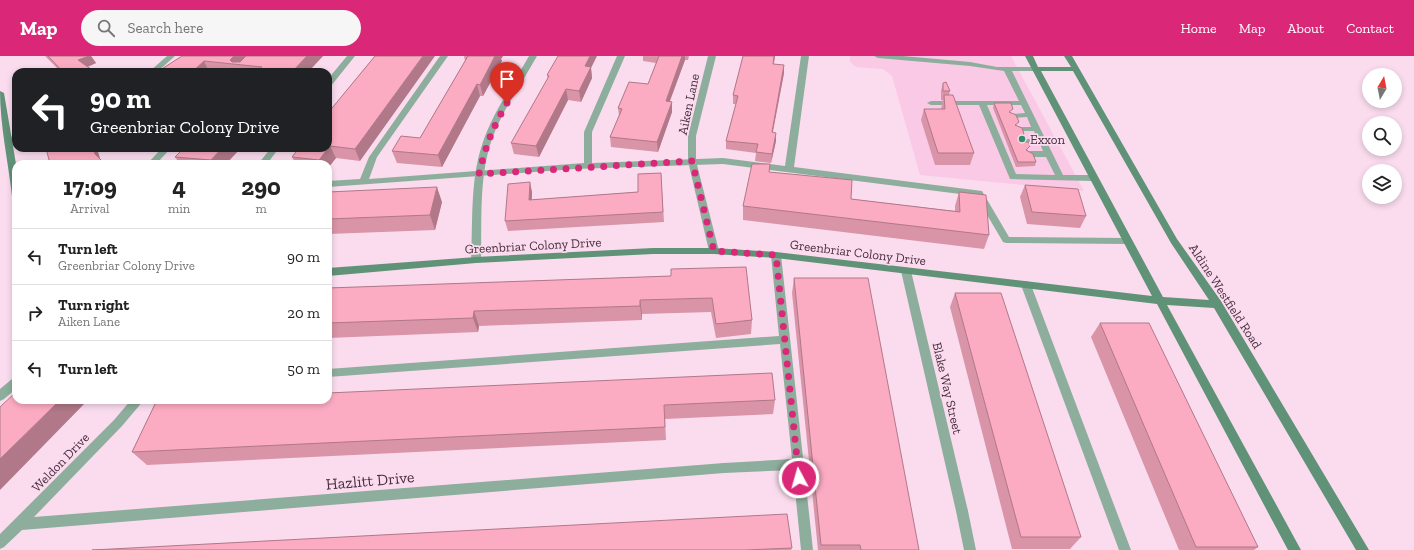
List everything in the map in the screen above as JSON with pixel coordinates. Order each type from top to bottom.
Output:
[{"type":"main road","points":[[1029,56],[1126,241],[1295,550]]},
{"type":"main road","name":"Aldine Westfield Road","points":[[1068,56],[1174,241],[1217,304],[1363,550]]},
{"type":"main road","points":[[1036,69],[1076,69]]},
{"type":"main road","points":[[0,93],[12,138]]},
{"type":"main road","name":"Greenbriar Colony Drive","points":[[332,272],[476,260],[652,251],[714,251],[776,255],[1160,301],[1217,304]]},
{"type":"street","points":[[158,68],[172,56]]},
{"type":"street","points":[[332,79],[351,56]]},
{"type":"street","points":[[364,182],[373,157],[444,56]]},
{"type":"street","points":[[476,260],[479,174],[487,144],[494,127],[533,56]]},
{"type":"street","points":[[588,167],[588,132],[621,56]]},
{"type":"street","name":"Aiken Lane","points":[[712,56],[692,136],[692,161],[714,251]]},
{"type":"street","points":[[789,170],[805,56]]},
{"type":"street","points":[[878,56],[969,60],[997,69],[1036,69]]},
{"type":"street","points":[[1007,69],[1060,177]]},
{"type":"street","points":[[930,103],[1023,103]]},
{"type":"street","points":[[982,103],[992,116],[1003,142],[1008,155],[1013,177],[1093,178]]},
{"type":"street","points":[[1013,116],[1029,115]]},
{"type":"street","points":[[1019,129],[1036,129]]},
{"type":"street","points":[[1024,142],[1042,141]]},
{"type":"street","points":[[156,160],[163,152]]},
{"type":"street","points":[[1030,154],[1049,154]]},
{"type":"street","points":[[332,184],[588,167],[692,161],[724,161],[979,193],[1006,240],[1126,241]]},
{"type":"street","points":[[776,255],[807,550]]},
{"type":"street","name":"Blake Way Street","points":[[906,271],[970,550]]},
{"type":"street","points":[[1026,285],[1126,550]]},
{"type":"street","points":[[332,374],[785,340]]},
{"type":"street","points":[[0,396],[12,386]]},
{"type":"street","name":"Weldon Drive","points":[[0,543],[118,423],[135,404]]},
{"type":"street","name":"Hazlitt Drive","points":[[18,524],[724,468],[798,464]]},
{"type":"shaded area","points":[[850,56],[1011,56],[1084,191],[920,175],[892,76],[883,69],[856,67],[850,62]]},
{"type":"building","points":[[48,56],[89,56],[78,60],[89,68],[59,68]]},
{"type":"building","points":[[182,56],[234,56],[230,60],[232,62],[240,62],[246,56],[307,56],[296,68],[261,68],[262,67],[204,61],[196,68],[163,68]]},
{"type":"building","points":[[375,56],[423,56],[355,149],[332,146],[332,108]]},
{"type":"building","points":[[468,56],[495,56],[480,85],[477,84],[438,155],[392,151],[401,136],[420,138]]},
{"type":"building","points":[[558,56],[590,56],[585,66],[591,67],[579,91],[566,89],[536,146],[511,143],[549,76],[547,75]]},
{"type":"building","points":[[659,56],[682,56],[666,101],[672,102],[657,142],[610,137],[622,109],[618,108],[629,82],[648,84]]},
{"type":"building","points":[[743,56],[774,56],[773,64],[784,65],[772,132],[776,133],[772,154],[756,152],[758,144],[726,141],[738,96],[733,95]]},
{"type":"building","points":[[946,82],[950,91],[943,91],[943,83]]},
{"type":"building","points":[[944,95],[953,95],[974,153],[938,153],[924,109],[945,109]]},
{"type":"building","points":[[994,103],[1011,103],[1013,109],[1009,112],[1016,115],[1019,122],[1015,125],[1022,128],[1024,134],[1020,138],[1025,142],[1028,142],[1030,146],[1026,150],[1033,154],[1036,162],[1018,162]]},
{"type":"building","points":[[47,152],[94,152],[101,160],[49,160]]},
{"type":"building","points":[[180,152],[218,152],[211,160],[175,157]]},
{"type":"building","points":[[296,152],[325,152],[319,160],[292,157]]},
{"type":"building","points":[[752,164],[770,164],[769,172],[852,180],[851,199],[960,212],[959,192],[986,195],[989,235],[743,206]]},
{"type":"building","points":[[661,173],[663,212],[505,221],[508,184],[530,182],[529,200],[638,192],[638,174]]},
{"type":"building","points":[[1025,185],[1078,189],[1086,216],[1032,212]]},
{"type":"building","points":[[437,187],[430,215],[332,219],[332,192]]},
{"type":"building","points":[[746,267],[752,320],[716,324],[712,298],[640,300],[640,306],[474,311],[473,318],[332,323],[332,288],[671,276],[671,269]]},
{"type":"building","points":[[794,278],[868,278],[919,550],[861,550],[860,545],[821,545]]},
{"type":"building","points":[[955,293],[1001,293],[1081,537],[1021,537]]},
{"type":"building","points":[[1100,323],[1149,323],[1258,547],[1196,547]]},
{"type":"building","points":[[772,373],[775,400],[664,405],[665,427],[132,452],[155,404],[332,404],[332,393]]},
{"type":"building","points":[[12,396],[12,404],[56,404],[0,459],[0,407]]},
{"type":"building","points":[[787,514],[792,548],[745,550],[92,550]]},
{"type":"place","name":"Exxon","points":[[1022,139]]},
{"type":"route","points":[[507,103],[487,144],[479,174],[692,161],[714,251],[776,255],[799,478]]}]
